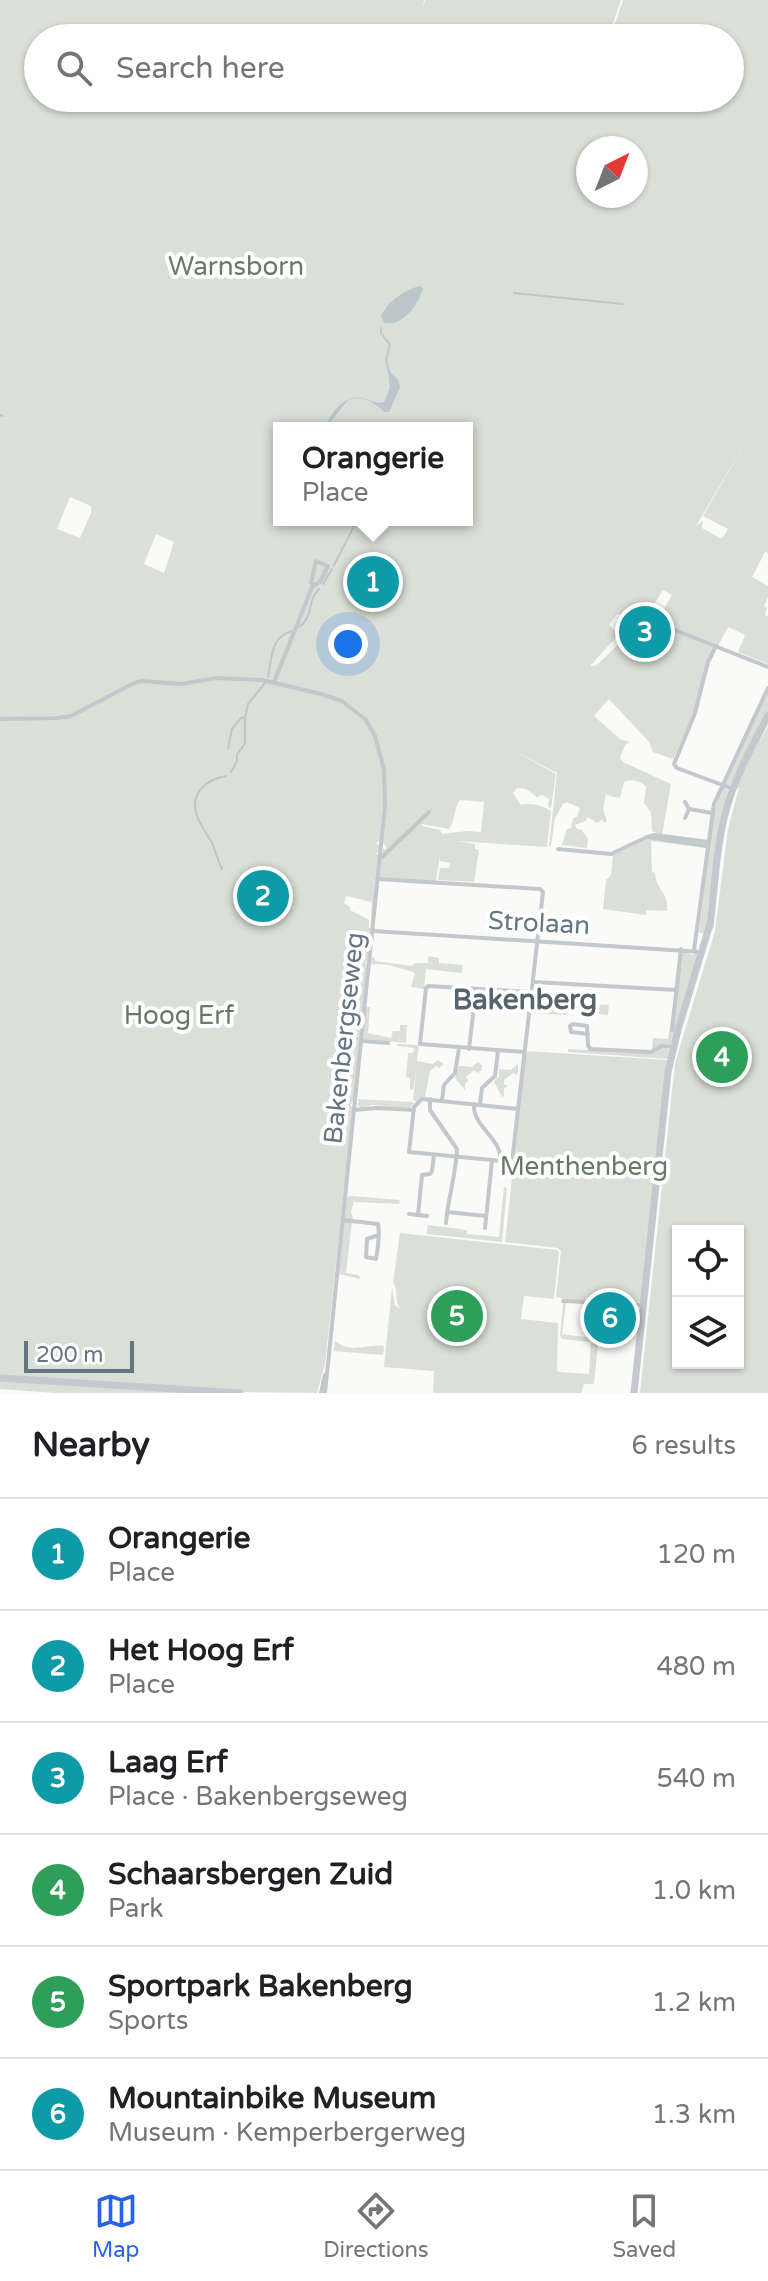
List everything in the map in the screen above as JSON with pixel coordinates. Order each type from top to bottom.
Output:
[{"type":"main road","points":[[634,1393],[664,1104],[673,1047],[700,950],[709,936],[722,828],[733,789],[768,715]]},
{"type":"main road","points":[[0,1378],[240,1393]]},
{"type":"street","points":[[274,682],[313,585],[312,573],[316,561],[328,566],[319,584],[313,585]]},
{"type":"street","points":[[644,618],[768,667]]},
{"type":"street","points":[[716,646],[708,662],[695,713],[674,764],[677,768],[733,789]]},
{"type":"street","name":"Bakenbergseweg","points":[[0,719],[71,716],[142,681],[181,684],[226,678],[274,682],[335,698],[350,705],[366,720],[375,736],[384,770],[385,806],[323,1393]]},
{"type":"street","points":[[700,950],[712,813],[722,784],[768,688]]},
{"type":"street","points":[[685,802],[689,809]]},
{"type":"street","points":[[689,809],[712,813]]},
{"type":"street","points":[[685,818],[689,809]]},
{"type":"street","points":[[380,859],[429,812]]},
{"type":"street","points":[[558,849],[611,854],[649,837],[708,844]]},
{"type":"street","points":[[381,845],[389,850]]},
{"type":"street","points":[[378,879],[540,889],[543,892],[512,1162],[409,1152],[414,1110],[420,1100],[518,1109]]},
{"type":"street","name":"Strolaan","points":[[373,931],[700,950]]},
{"type":"street","points":[[672,1030],[681,949]]},
{"type":"street","points":[[534,982],[676,990]]},
{"type":"street","points":[[524,1052],[420,1044],[427,987],[531,992]]},
{"type":"street","points":[[469,1049],[476,989]]},
{"type":"street","points":[[588,1034],[571,1032],[571,1025],[587,1025],[590,1049],[651,1052],[662,1046],[673,1047]]},
{"type":"street","points":[[361,1041],[388,1043]]},
{"type":"street","points":[[442,1100],[444,1085],[455,1073],[459,1048]]},
{"type":"street","points":[[498,1051],[495,1076],[482,1088],[474,1115],[501,1152],[500,1162]]},
{"type":"street","points":[[430,1099],[430,1110],[457,1147],[446,1223]]},
{"type":"street","points":[[354,1110],[414,1110]]},
{"type":"street","points":[[418,1215],[422,1175],[431,1173],[434,1155]]},
{"type":"street","points":[[485,1228],[492,1161]]},
{"type":"street","points":[[447,1212],[486,1216]]},
{"type":"street","points":[[409,1214],[427,1216]]},
{"type":"street","points":[[343,1220],[375,1223],[379,1227],[379,1235],[376,1259],[366,1257],[367,1239],[379,1235]]},
{"type":"street","points":[[563,1301],[643,1305]]},
{"type":"green space","points":[[0,0],[424,0],[423,8],[425,0],[621,0],[613,24],[24,24],[24,112],[744,112],[744,24],[615,24],[623,0],[768,0],[768,553],[765,552],[752,577],[768,586],[764,606],[767,608],[765,615],[768,616],[768,664],[738,652],[745,635],[728,627],[718,646],[654,621],[672,595],[663,590],[649,618],[646,611],[640,617],[617,614],[609,625],[619,634],[590,666],[599,663],[626,637],[663,653],[672,630],[714,648],[694,713],[673,759],[653,752],[649,742],[609,699],[594,716],[620,739],[630,742],[625,745],[620,758],[623,762],[671,784],[662,835],[652,831],[651,813],[644,803],[646,787],[630,781],[624,782],[620,798],[606,795],[603,809],[607,821],[597,823],[588,817],[575,825],[588,838],[587,848],[561,847],[567,829],[571,828],[580,808],[567,802],[555,818],[549,846],[557,773],[516,752],[556,774],[551,809],[549,799],[542,795],[537,797],[526,789],[517,788],[513,793],[521,805],[536,805],[551,811],[547,847],[456,841],[475,844],[475,849],[479,850],[474,882],[438,880],[440,868],[449,868],[450,863],[440,861],[440,856],[436,881],[381,878],[381,859],[388,851],[382,855],[383,849],[387,849],[383,842],[383,806],[380,841],[375,843],[380,850],[376,854],[379,855],[373,917],[372,902],[346,896],[344,903],[350,910],[369,920],[369,928],[372,928],[366,961],[354,1098],[350,1106],[353,1107],[325,1364],[317,1393],[244,1392],[0,1376],[0,720],[71,715],[0,719]],"holes":[[[752,431],[703,516],[728,529],[722,539],[702,528],[703,521],[696,526]],[[70,497],[91,506],[80,538],[57,529]],[[156,534],[174,542],[164,573],[144,564]],[[460,800],[484,802],[481,832],[516,835],[468,831],[442,834],[440,830],[422,826],[449,829]]]},
{"type":"green space","points":[[768,691],[768,710],[733,784],[728,786],[725,784]]},
{"type":"green space","points":[[766,723],[758,745],[768,726],[768,1393],[640,1393],[675,1063],[715,931],[728,829],[739,788],[735,789],[744,769],[747,771],[744,768]]},
{"type":"green space","points":[[724,787],[729,792],[705,934],[699,932],[712,820]]},
{"type":"green space","points":[[648,839],[706,848],[651,841],[652,872],[666,899],[667,911],[646,910],[646,915],[603,909],[613,855]]},
{"type":"green space","points":[[684,951],[698,955],[671,1045],[652,1050],[653,1038],[668,1039]]},
{"type":"green space","points":[[428,956],[439,958],[439,963],[463,965],[462,973],[426,969],[424,989],[411,987],[413,972],[371,964],[374,957],[375,961],[412,966],[414,963],[428,963]]},
{"type":"green space","points":[[538,1002],[609,1005],[608,1015],[570,1011],[565,1015],[530,1013],[531,1006],[538,1006]]},
{"type":"green space","points":[[366,1007],[370,1007],[368,1033],[391,1038],[393,1031],[400,1031],[400,1025],[407,1025],[406,1043],[363,1039]]},
{"type":"green space","points":[[397,1044],[419,1045],[417,1061],[433,1064],[438,1060],[444,1064],[430,1071],[425,1097],[416,1102],[413,1099],[417,1066],[413,1090],[410,1089],[410,1078],[406,1077],[408,1053],[413,1053],[414,1048]]},
{"type":"green space","points":[[662,1047],[670,1050],[668,1059],[568,1052],[568,1049],[651,1053]]},
{"type":"green space","name":"Menthenberg","points":[[526,1051],[667,1060],[641,1302],[556,1297],[561,1251],[558,1248],[505,1242]]},
{"type":"green space","points":[[478,1062],[483,1066],[482,1070],[478,1073],[474,1070],[466,1077],[465,1090],[455,1078],[459,1066],[472,1067]]},
{"type":"green space","points":[[518,1064],[518,1073],[504,1080],[508,1086],[502,1097],[494,1082],[499,1076],[499,1069],[511,1070]]},
{"type":"green space","points":[[358,1099],[414,1103],[410,1108],[372,1105],[361,1108],[357,1104]]},
{"type":"green space","points":[[504,1187],[507,1188],[502,1242],[427,1234],[428,1225],[499,1237]]},
{"type":"green space","points":[[347,1197],[400,1200],[399,1204],[354,1202],[352,1220],[345,1218]]},
{"type":"green space","points":[[344,1222],[352,1222],[346,1273],[359,1275],[360,1279],[339,1274]]},
{"type":"green space","points":[[400,1233],[557,1250],[554,1299],[524,1296],[521,1319],[558,1323],[557,1370],[589,1374],[591,1342],[562,1339],[560,1336],[563,1303],[566,1303],[562,1334],[593,1338],[597,1330],[588,1321],[599,1319],[600,1311],[596,1306],[602,1304],[594,1384],[584,1384],[581,1393],[433,1393],[434,1371],[384,1367],[392,1287],[395,1305],[400,1309],[393,1283]]},
{"type":"green space","points":[[335,1341],[353,1348],[384,1346],[383,1355],[334,1351]]},
{"type":"green space","points":[[0,1379],[214,1393],[56,1393],[0,1389]]},
{"type":"shaded area","points":[[420,286],[423,288],[421,295],[409,313],[398,321],[384,323],[381,316],[392,301]]},
{"type":"shaded area","points":[[388,370],[398,380],[400,387],[389,412],[384,412],[368,400],[384,402],[390,388]]},
{"type":"shaded area","points":[[351,398],[358,398],[348,400],[328,422],[345,401]]},
{"type":"waterway","points":[[514,293],[623,304]]},
{"type":"waterway","points":[[381,328],[390,345],[386,360],[389,372]]},
{"type":"waterway","points":[[334,565],[355,526]]},
{"type":"waterway","points":[[323,584],[332,569]]},
{"type":"waterway","points":[[299,627],[307,618],[319,589]]},
{"type":"waterway","points":[[268,677],[276,643],[292,631]]},
{"type":"waterway","points":[[231,772],[245,743],[248,704],[265,683]]},
{"type":"waterway","points":[[228,748],[232,729],[245,717]]},
{"type":"waterway","points":[[222,869],[213,845],[200,824],[195,801],[206,784],[226,776]]},
{"type":"place","name":"Orangerie","points":[[373,582]]},
{"type":"place","name":"Laag Erf","points":[[645,632]]},
{"type":"place","name":"Het Hoog Erf","points":[[263,896]]},
{"type":"place","name":"Schaarsbergen Zuid","points":[[722,1057]]},
{"type":"place","name":"Sportpark Bakenberg","points":[[457,1316]]},
{"type":"place","name":"Mountainbike Museum","points":[[610,1318]]},
{"type":"district","name":"Bakenberg","points":[[525,1000]]},
{"type":"park label","name":"Warnsborn","points":[[236,266]]},
{"type":"park label","name":"Hoog Erf","points":[[179,1015]]}]
